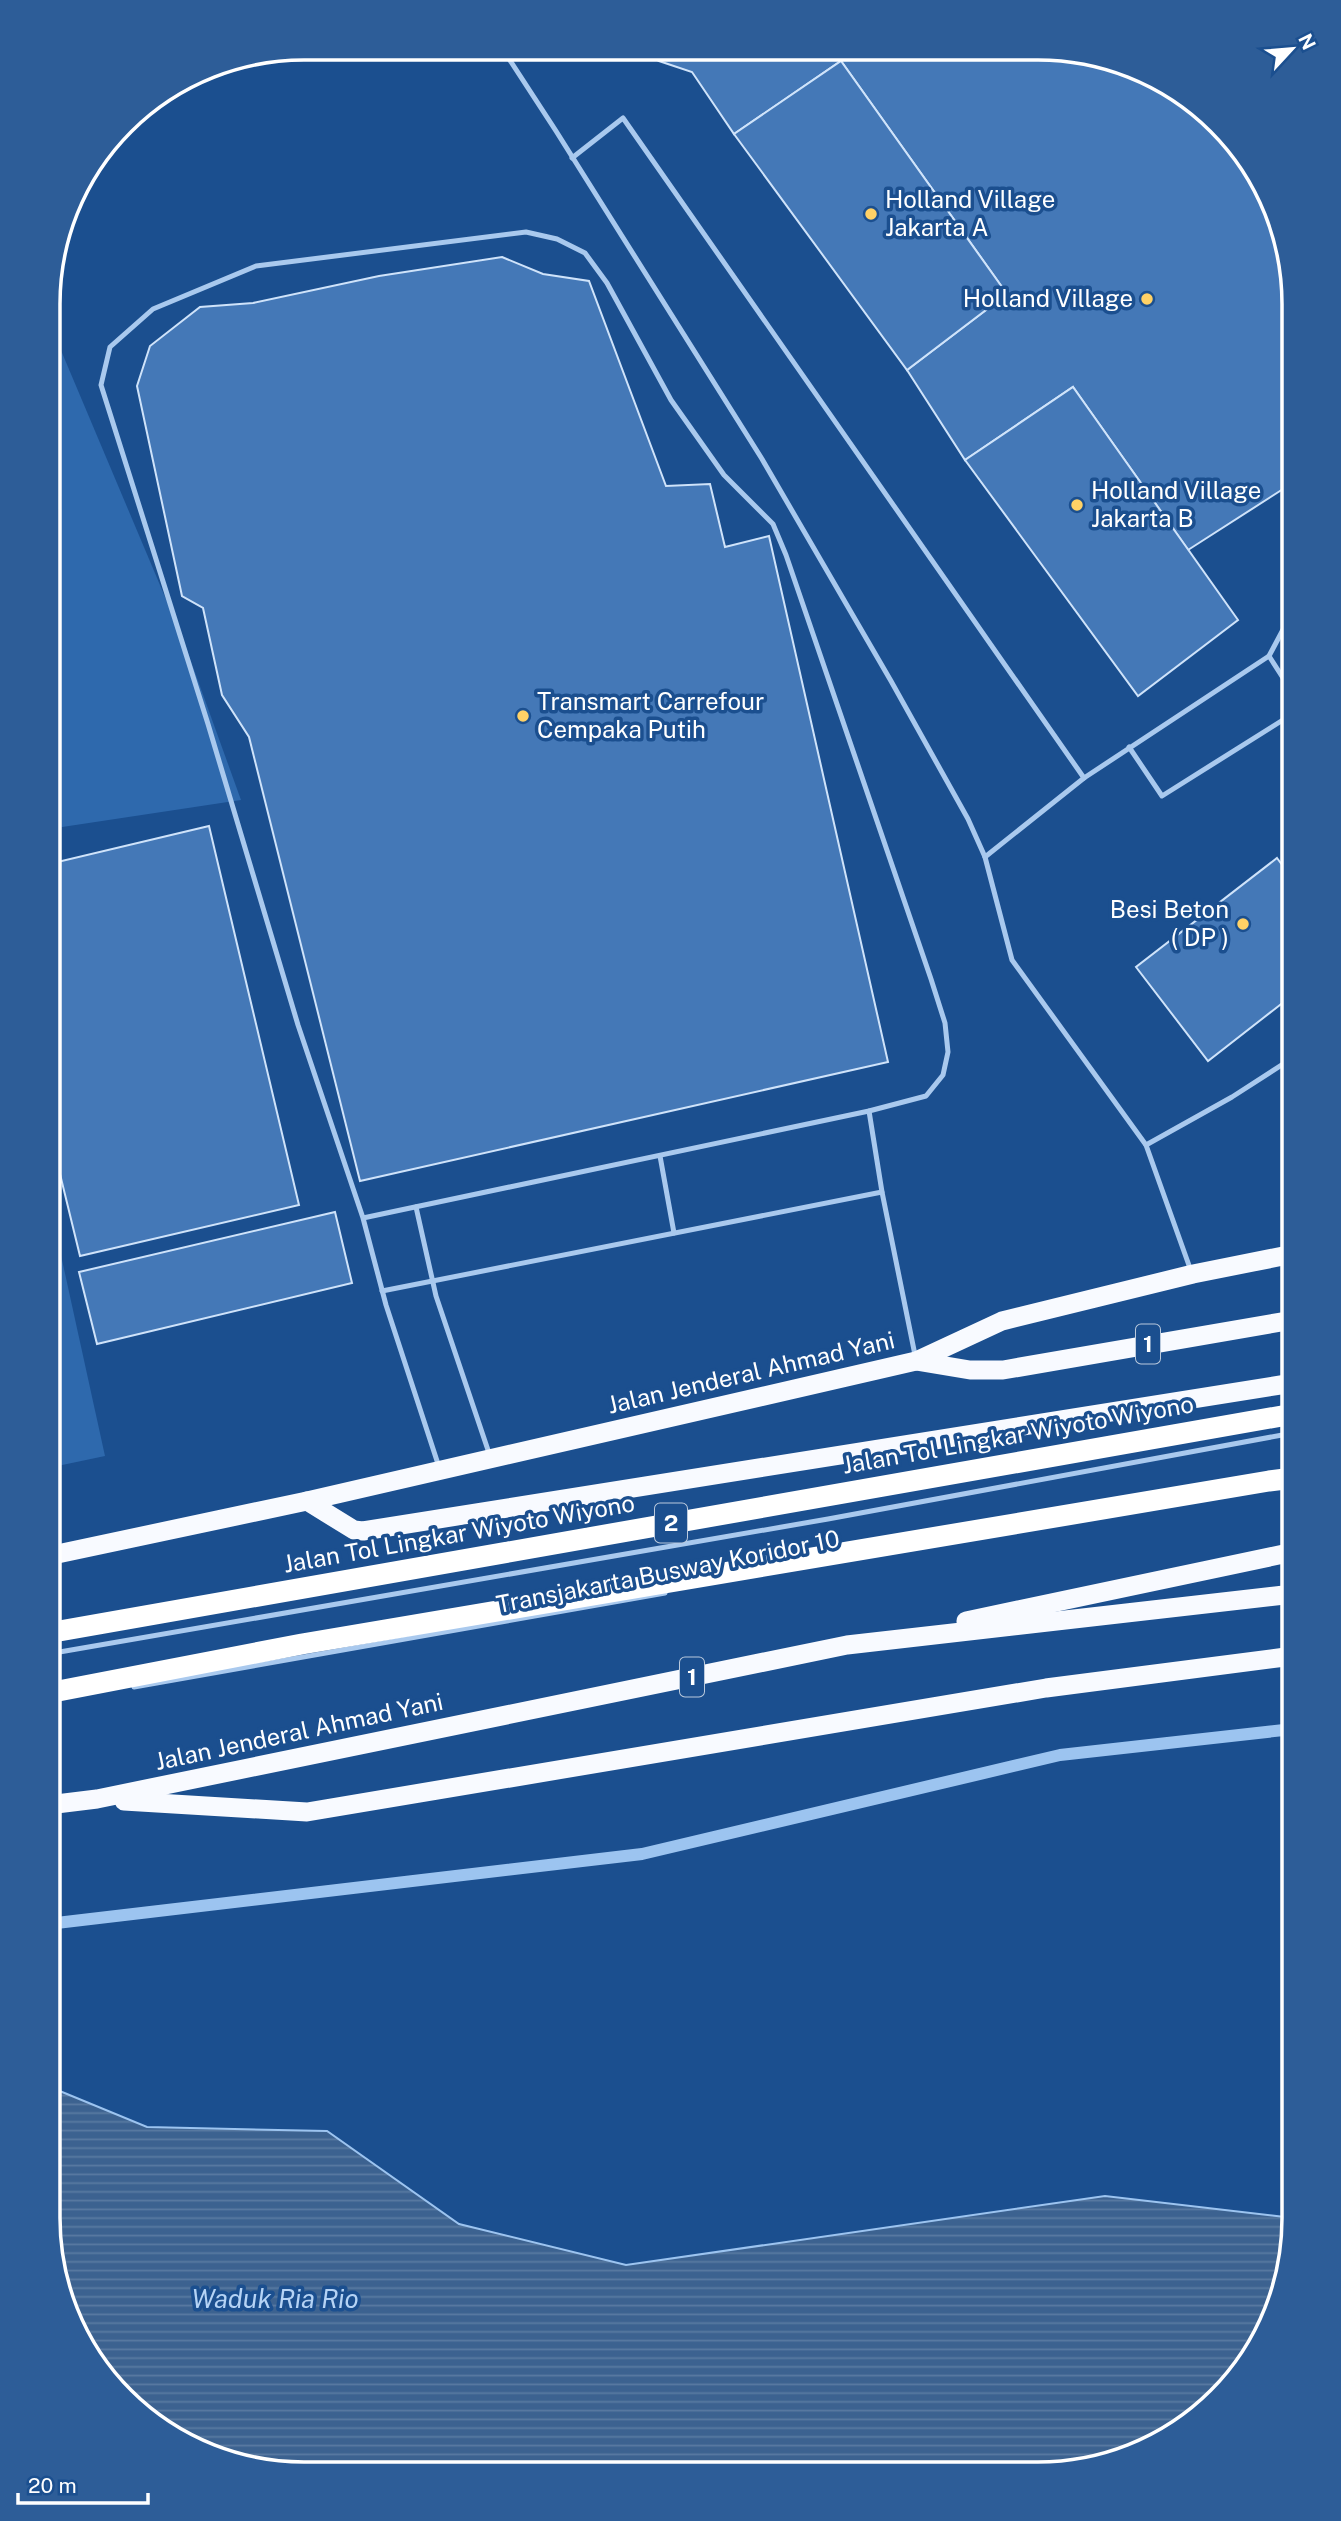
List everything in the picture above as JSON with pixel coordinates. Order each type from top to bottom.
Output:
[{"type":"highway","points":[[916,1361],[1002,1321],[1192,1274],[1282,1256]]},
{"type":"highway","name":"Jalan Jenderal Ahmad Yani","points":[[60,1553],[307,1501],[916,1361],[970,1370],[1003,1370],[1281,1322]]},
{"type":"highway","points":[[307,1501],[354,1530],[363,1531],[1281,1385]]},
{"type":"highway","name":"Jalan Tol Lingkar Wiyoto Wiyono","points":[[60,1631],[1281,1415]]},
{"type":"highway","name":"2","points":[[60,1691],[302,1644],[1281,1480]]},
{"type":"highway","name":"Jalan Jenderal Ahmad Yani","points":[[60,1804],[97,1799],[1281,1554]]},
{"type":"highway","name":"Jalan Jenderal Ahmad Yani","points":[[848,1645],[1281,1595]]},
{"type":"highway","points":[[97,1799],[307,1812],[1046,1688],[1281,1658]]},
{"type":"lane","points":[[510,60],[747,436],[822,561],[968,820],[985,858],[1012,960],[1146,1145],[1192,1274]]},
{"type":"lane","points":[[572,158],[623,118],[1084,778]]},
{"type":"lane","points":[[363,1218],[869,1111],[926,1096],[943,1075],[948,1052],[945,1023],[791,568],[773,524],[724,475],[671,400],[607,283],[585,253],[557,239],[526,232],[256,266],[153,309],[110,347],[101,385],[212,736],[298,1025],[363,1218],[382,1291],[440,1469]]},
{"type":"lane","points":[[985,858],[1084,778],[1269,656],[1282,632]]},
{"type":"lane","points":[[1269,656],[1282,676]]},
{"type":"lane","points":[[1129,747],[1162,796],[1282,721]]},
{"type":"lane","points":[[1146,1145],[1232,1097],[1282,1065]]},
{"type":"lane","points":[[869,1111],[882,1192],[916,1361]]},
{"type":"lane","points":[[660,1156],[674,1233]]},
{"type":"lane","points":[[382,1291],[882,1192]]},
{"type":"lane","points":[[416,1207],[432,1281],[491,1458]]},
{"type":"lane","name":"Transjakarta Busway Koridor 10","points":[[60,1652],[814,1521],[1281,1435]]},
{"type":"lane","points":[[1199,1485],[1281,1473]]},
{"type":"lane","name":"Transjakarta Busway Koridor 10","points":[[727,1580],[1077,1506]]},
{"type":"lane","name":"Transjakarta Busway Koridor 10","points":[[125,1689],[673,1592]]},
{"type":"shaded area","points":[[60,348],[184,642],[241,800],[60,827]]},
{"type":"shaded area","points":[[60,1251],[105,1456],[60,1465]]},
{"type":"water","name":"Waduk Ria Rio","points":[[60,2091],[147,2127],[327,2131],[459,2224],[626,2265],[1105,2196],[1281,2217],[1279,2249],[1263,2311],[1231,2366],[1210,2390],[1186,2411],[1159,2429],[1116,2449],[1085,2457],[1037,2462],[304,2462],[272,2459],[210,2443],[182,2429],[143,2401],[120,2378],[101,2353],[72,2296],[64,2265],[60,2233]]},
{"type":"building","name":"Holland Village","points":[[657,60],[1069,62],[1116,72],[1173,101],[1198,120],[1221,143],[1240,168],[1269,225],[1279,272],[1282,304],[1282,490],[1188,550],[1073,387],[965,460],[907,370],[1007,294],[841,61],[734,134],[692,72]]},
{"type":"building","name":"Holland Village Jakarta A","points":[[841,61],[1007,294],[907,370],[734,134]]},
{"type":"building","name":"Transmart Carrefour Cempaka Putih","points":[[502,257],[543,274],[589,281],[666,486],[710,484],[725,547],[769,536],[888,1062],[360,1181],[249,737],[222,695],[203,608],[182,596],[137,386],[150,346],[200,307],[253,303],[379,276]]},
{"type":"building","name":"Holland Village Jakarta B","points":[[1073,387],[1238,620],[1138,696],[965,460]]},
{"type":"building","points":[[209,826],[299,1205],[80,1256],[60,1174],[60,861]]},
{"type":"building","name":"Besi Beton ( DP )","points":[[1277,858],[1282,864],[1282,1004],[1208,1061],[1136,967]]},
{"type":"building","points":[[335,1212],[352,1283],[97,1344],[79,1272]]},
{"type":"waterway","points":[[60,1923],[642,1854],[1060,1755],[1281,1730]]},
{"type":"place","name":"Holland Village Jakarta A","points":[[871,214]]},
{"type":"place","name":"Holland Village","points":[[1147,299]]},
{"type":"place","name":"Holland Village Jakarta B","points":[[1077,505]]},
{"type":"place","name":"Transmart Carrefour Cempaka Putih","points":[[523,716]]},
{"type":"place","name":"Besi Beton ( DP )","points":[[1243,924]]}]
